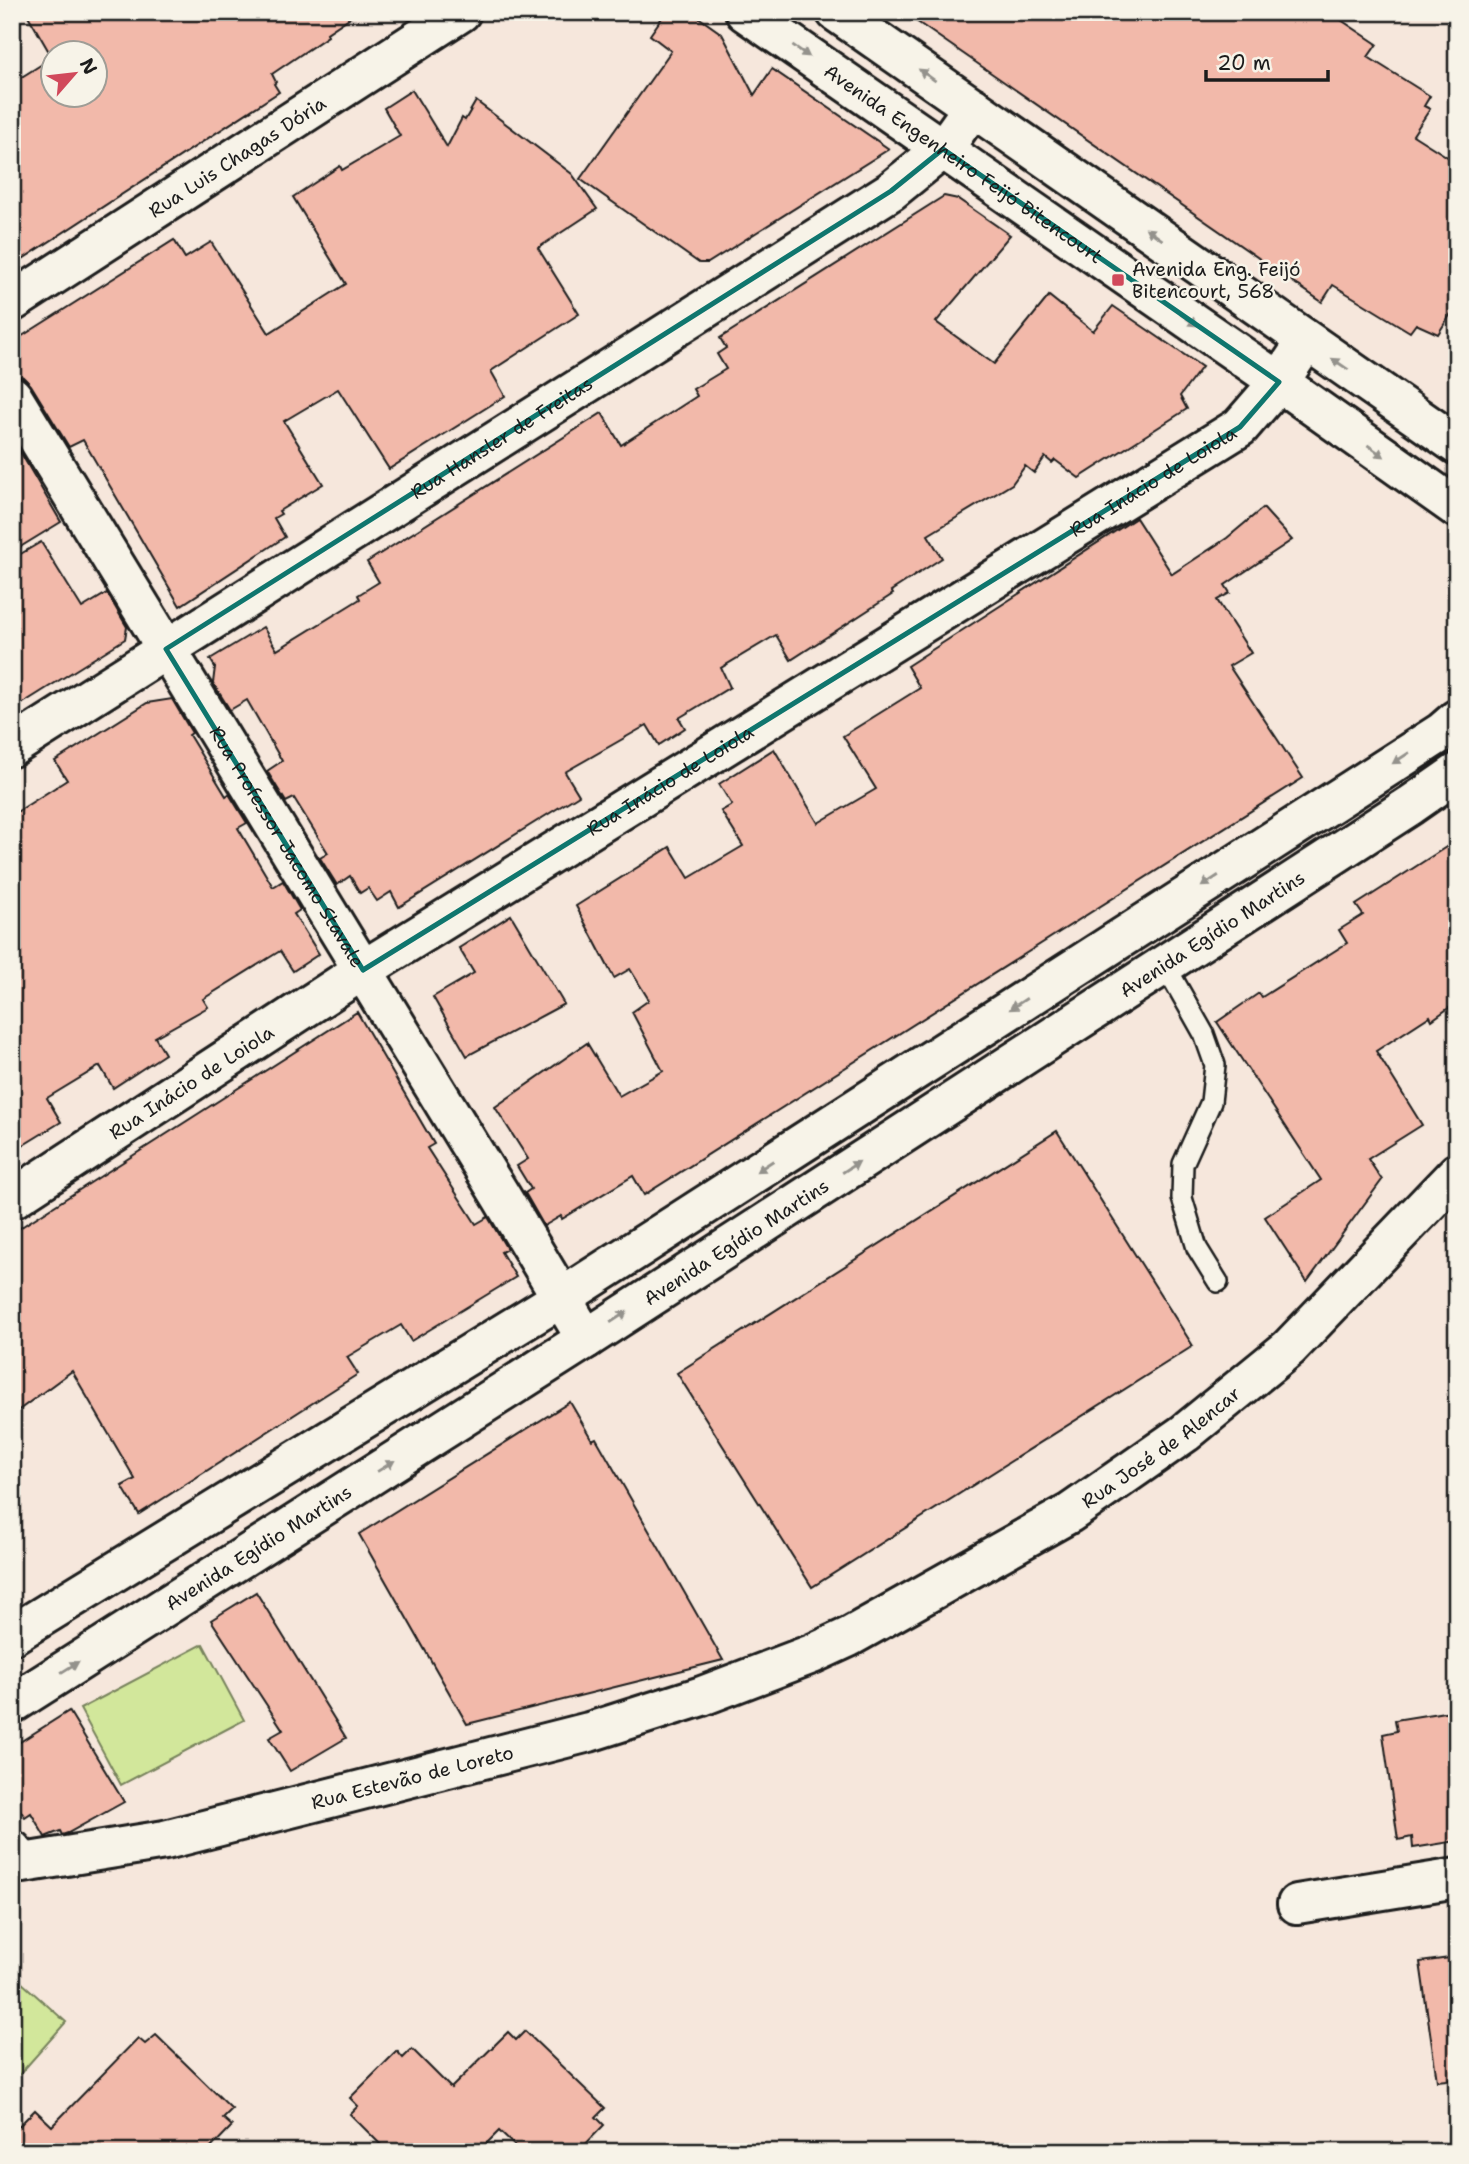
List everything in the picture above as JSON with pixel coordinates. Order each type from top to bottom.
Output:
[{"type":"street","name":"Rua Luis Chagas Dória","points":[[12,302],[461,12]]},
{"type":"street","name":"Avenida Engenheiro Feijó Bitencourt","points":[[745,12],[1457,508]]},
{"type":"street","points":[[835,12],[1306,342],[1457,444]]},
{"type":"street","name":"Rua Hansler de Freitas","points":[[12,747],[891,191],[943,149],[973,107]]},
{"type":"street","name":"Rua Inácio de Loiola","points":[[12,1199],[363,970],[1240,427],[1279,382],[1306,342]]},
{"type":"street","name":"Rua Professor Jacomo Stavale","points":[[12,396],[586,1339]]},
{"type":"street","points":[[12,1635],[561,1298],[1442,732],[1457,719]]},
{"type":"street","name":"Avenida Egídio Martins","points":[[12,1704],[586,1339],[1400,813],[1457,773]]},
{"type":"street","name":"Rua José de Alencar","points":[[812,1654],[849,1637],[1070,1513],[1185,1433],[1289,1348],[1457,1173]]},
{"type":"street","name":"Rua Estevão de Loreto","points":[[12,1850],[23,1863],[178,1837],[589,1732],[702,1696],[812,1654]]},
{"type":"street","points":[[1297,1904],[1457,1878]]},
{"type":"lane","points":[[1165,965],[1203,1034],[1215,1065],[1211,1102],[1183,1164],[1182,1198],[1197,1248],[1219,1282]]},
{"type":"highlighted area","points":[[943,149],[1279,382],[1240,427],[363,970],[166,649],[891,191]]},
{"type":"green space","points":[[203,1644],[244,1720],[121,1785],[80,1709]]},
{"type":"green space","points":[[12,1974],[66,2022],[12,2083]]},
{"type":"building","points":[[26,12],[358,12],[272,74],[279,92],[12,266],[12,83],[38,67],[38,108],[108,108],[108,38],[41,38]]},
{"type":"building","points":[[666,12],[691,12],[722,34],[754,95],[772,69],[889,149],[708,263],[699,263],[580,179],[671,51],[650,35]]},
{"type":"building","points":[[903,12],[1329,12],[1377,44],[1368,57],[1430,96],[1424,106],[1430,109],[1413,135],[1457,163],[1457,304],[1438,334],[1416,324],[1410,332],[1333,285],[1322,302]]},
{"type":"building","points":[[412,90],[447,147],[462,118],[465,120],[476,101],[572,174],[597,209],[538,248],[579,314],[491,371],[505,396],[389,469],[338,389],[284,421],[323,484],[279,511],[281,514],[274,518],[285,537],[180,606],[83,440],[69,447],[31,385],[23,377],[16,375],[19,338],[174,240],[185,258],[211,242],[269,333],[346,284],[293,197],[340,166],[342,170],[400,136],[384,108]]},
{"type":"building","points":[[944,196],[958,199],[1010,235],[936,322],[994,364],[1049,296],[1093,331],[1113,306],[1202,367],[1180,396],[1187,409],[1079,478],[1055,460],[1052,463],[1045,457],[1034,473],[1025,466],[1012,484],[928,535],[942,558],[891,591],[893,594],[791,660],[776,635],[721,668],[730,687],[679,718],[685,728],[659,745],[647,725],[565,772],[579,795],[399,907],[391,892],[377,901],[368,888],[360,893],[350,876],[337,885],[320,858],[328,853],[294,798],[286,802],[267,771],[282,761],[247,700],[230,710],[213,683],[215,667],[210,659],[263,627],[277,650],[360,599],[358,595],[379,582],[367,562],[602,413],[621,445],[697,396],[693,389],[726,369],[717,354],[726,348],[720,338]]},
{"type":"building","points":[[12,438],[61,522],[12,552]]},
{"type":"building","points":[[1263,508],[1292,540],[1225,585],[1230,593],[1217,600],[1251,653],[1229,666],[1303,778],[644,1195],[633,1176],[562,1219],[561,1216],[544,1226],[525,1193],[531,1189],[517,1166],[528,1159],[495,1107],[587,1043],[619,1096],[663,1071],[632,1012],[649,1000],[630,969],[614,978],[576,906],[670,847],[689,878],[743,846],[721,811],[732,805],[719,784],[774,749],[818,823],[876,789],[843,736],[920,688],[907,666],[1136,518],[1172,574],[1227,538]]},
{"type":"building","points":[[41,542],[82,608],[107,593],[127,627],[125,639],[12,710],[12,559]]},
{"type":"building","points":[[172,699],[192,733],[189,735],[226,796],[229,794],[247,823],[238,828],[273,887],[283,881],[300,910],[294,914],[319,954],[293,971],[280,951],[203,999],[208,1007],[155,1037],[165,1054],[113,1088],[100,1066],[47,1098],[61,1122],[12,1152],[12,815],[67,780],[55,761],[147,703]]},
{"type":"building","points":[[1457,840],[1457,1002],[1432,1020],[1430,1016],[1376,1051],[1422,1125],[1368,1159],[1382,1180],[1307,1282],[1265,1217],[1321,1180],[1217,1022],[1259,993],[1262,997],[1347,943],[1339,930],[1363,915],[1356,905]]},
{"type":"building","points":[[511,915],[564,1004],[467,1056],[433,997],[474,973],[459,948]]},
{"type":"building","points":[[357,1012],[434,1144],[427,1148],[476,1224],[488,1217],[507,1249],[501,1252],[516,1277],[411,1341],[401,1325],[347,1357],[358,1374],[139,1514],[122,1486],[135,1479],[72,1371],[12,1415],[12,1233]]},
{"type":"building","points":[[1057,1131],[1193,1346],[812,1587],[677,1373]]},
{"type":"building","points":[[570,1402],[592,1440],[596,1438],[723,1660],[467,1724],[359,1534]]},
{"type":"building","points":[[256,1592],[346,1738],[290,1771],[269,1738],[283,1730],[211,1620]]},
{"type":"building","points":[[1457,1710],[1457,1841],[1413,1848],[1412,1837],[1398,1840],[1383,1734],[1397,1731],[1395,1720]]},
{"type":"building","points":[[69,1711],[124,1802],[68,1833],[62,1835],[60,1831],[45,1837],[31,1813],[25,1817],[12,1799],[12,1747]]},
{"type":"building","points":[[1457,1957],[1457,2079],[1437,2081],[1420,1962]]},
{"type":"building","points":[[525,2031],[605,2108],[596,2117],[604,2125],[578,2152],[521,2152],[499,2131],[478,2152],[388,2152],[350,2114],[358,2106],[350,2098],[397,2051],[403,2058],[412,2049],[451,2088],[508,2032],[516,2040]]},
{"type":"building","points":[[156,2035],[232,2109],[223,2118],[232,2126],[207,2152],[26,2152],[12,2137],[12,2133],[35,2110],[52,2126],[138,2038],[145,2044]]},
{"type":"place","name":"Avenida Eng. Feijó Bitencourt, 568","points":[[1118,280]]}]
